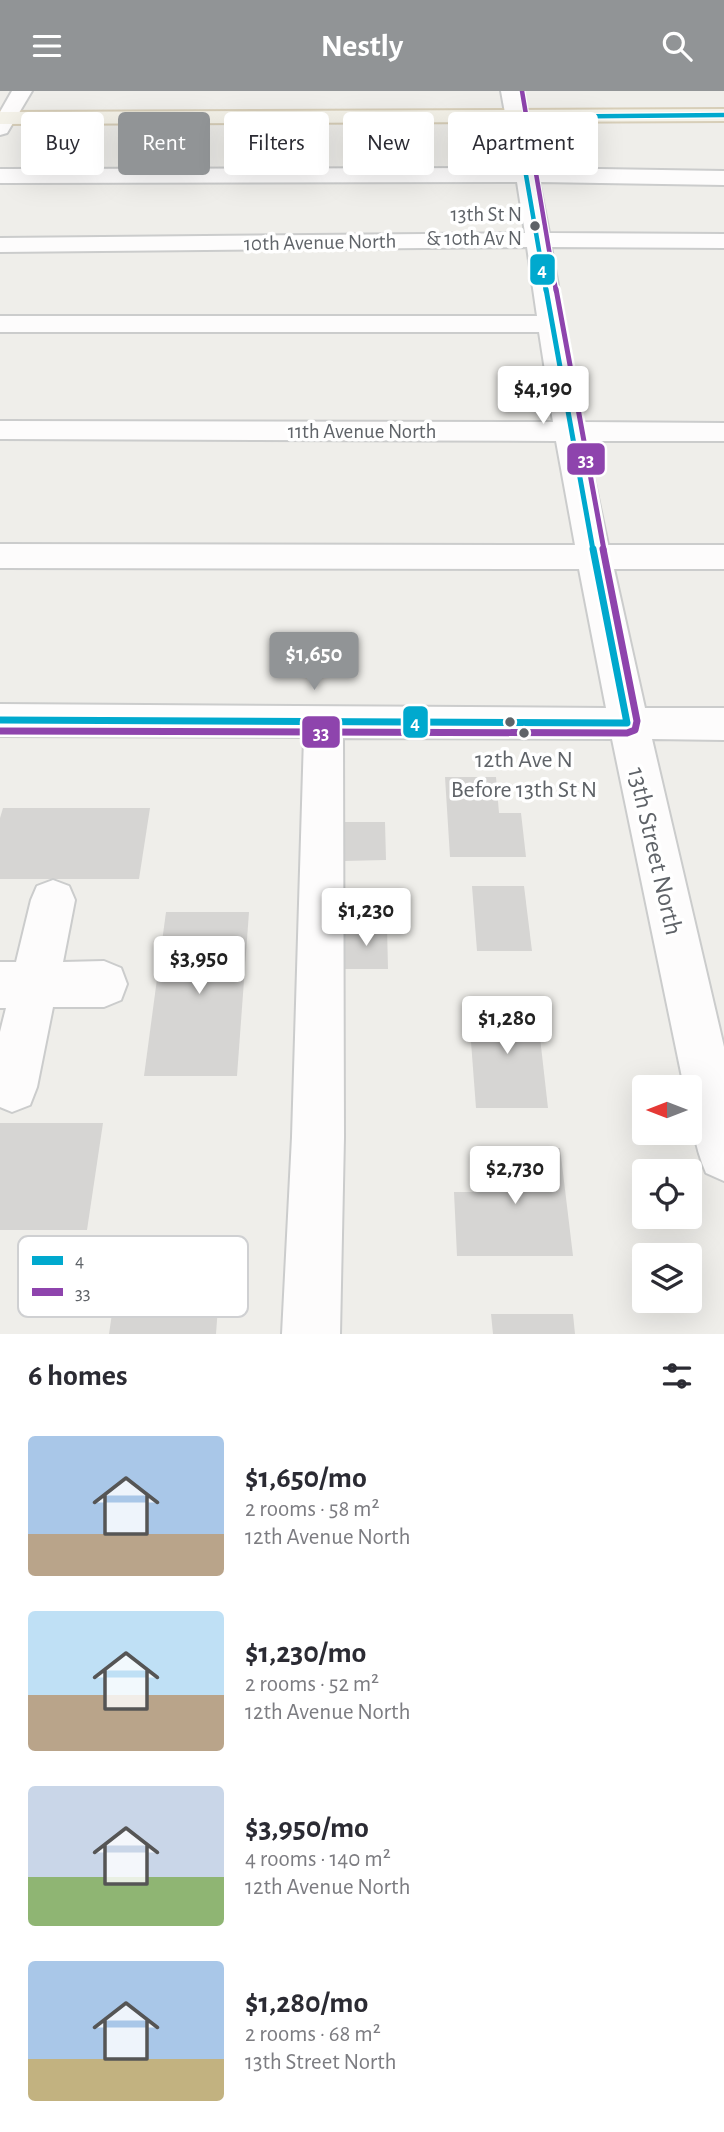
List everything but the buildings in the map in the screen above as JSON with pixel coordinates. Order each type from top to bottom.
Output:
[{"type":"main road","points":[[2,122],[513,104],[724,115]]},
{"type":"street","points":[[2,122],[22,91]]},
{"type":"street","points":[[0,176],[527,175],[724,178]]},
{"type":"street","name":"13th Street North","points":[[527,175],[570,431],[627,723],[724,1155]]},
{"type":"street","name":"10th Avenue North","points":[[0,245],[724,241]]},
{"type":"street","points":[[0,324],[552,324]]},
{"type":"street","name":"11th Avenue North","points":[[0,430],[724,432]]},
{"type":"street","points":[[0,557],[724,557]]},
{"type":"street","points":[[0,720],[724,724]]},
{"type":"street","points":[[311,1334],[318,1137],[324,722]]},
{"type":"street","points":[[12,1087],[17,985],[52,900]]},
{"type":"street","points":[[17,985],[104,984]]},
{"type":"transit line","name":"33","points":[[0,731],[627,733],[635,730],[637,721],[580,429],[522,91]]},
{"type":"transit line","name":"4","points":[[0,720],[627,723],[570,431],[516,117],[724,115]]},
{"type":"place","name":"13th St N & 10th Av N","points":[[535,226]]},
{"type":"place","name":"12th Ave N Before 13th St N","points":[[524,733]]}]
